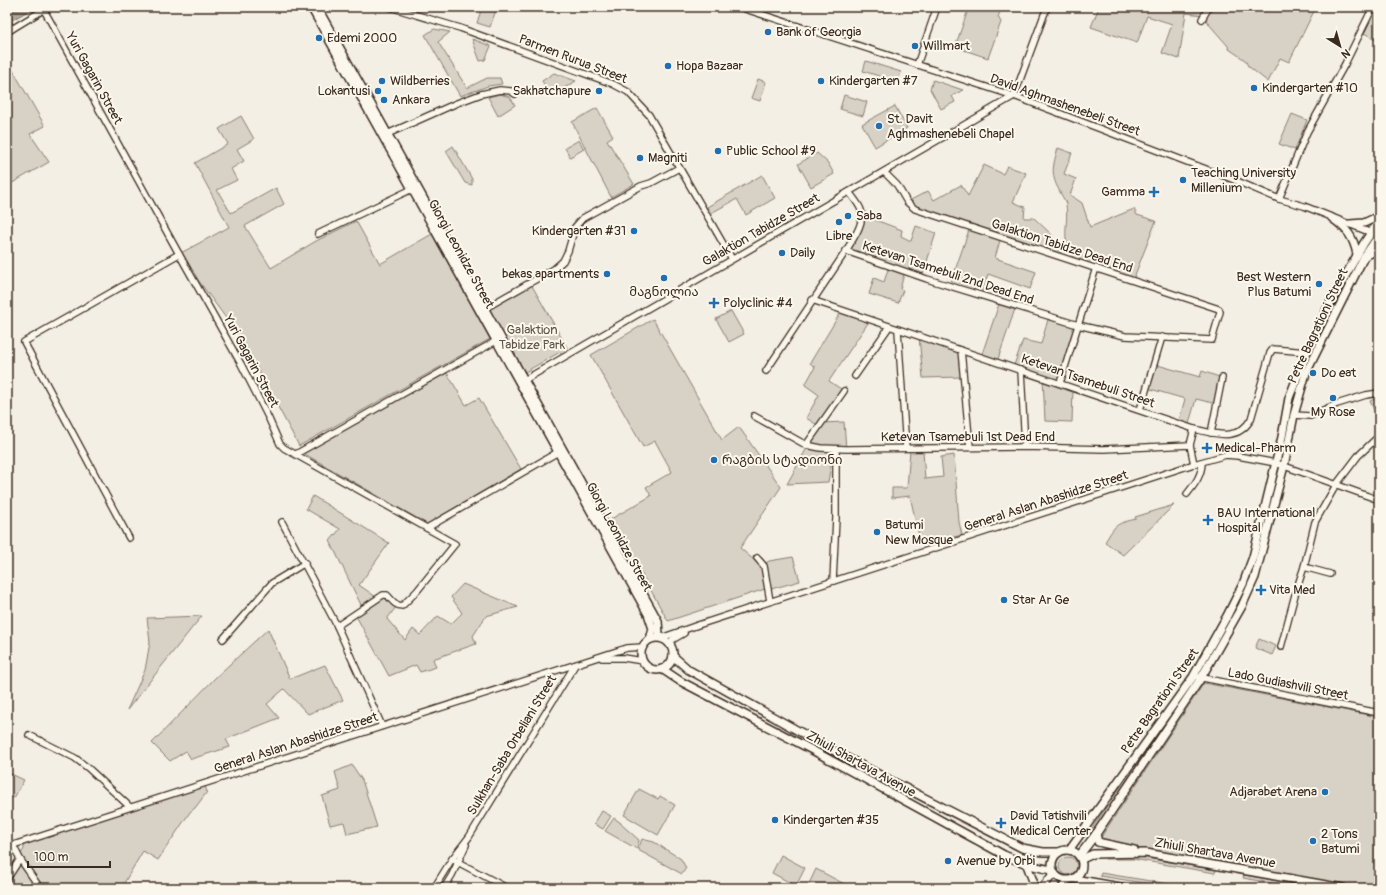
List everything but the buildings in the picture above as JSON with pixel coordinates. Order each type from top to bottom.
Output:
[{"type":"main road","name":"Giorgi Leonidze Street","points":[[310,7],[385,135],[412,189],[482,310],[496,341],[522,381],[558,452],[648,614],[653,629],[650,639]]},
{"type":"main road","name":"Giorgi Leonidze Street","points":[[317,7],[385,135],[482,310],[658,621],[659,634],[661,638]]},
{"type":"main road","points":[[1350,224],[1364,223],[1379,216]]},
{"type":"main road","points":[[1332,218],[1343,226],[1351,236],[1361,256],[1379,248]]},
{"type":"main road","name":"Petre Bagrationi Street","points":[[1081,857],[1242,606],[1255,577],[1284,466],[1294,414],[1306,373],[1371,233],[1379,221]]},
{"type":"main road","name":"Petre Bagrationi Street","points":[[1068,850],[1197,677],[1243,584],[1253,557],[1276,463],[1289,398],[1307,352],[1331,301],[1361,256],[1379,236]]},
{"type":"main road","points":[[661,638],[671,645],[673,656],[671,662],[667,666],[656,670],[651,668],[643,661],[641,656],[643,647],[650,639],[661,638]]},
{"type":"main road","name":"Zhiuli Shartava Avenue","points":[[673,656],[688,670],[847,758],[1022,848],[1043,852],[1059,852]]},
{"type":"main road","name":"Zhiuli Shartava Avenue","points":[[662,669],[680,681],[814,751],[997,852],[1027,865],[1053,872]]},
{"type":"main road","points":[[1096,834],[1098,842],[1146,853]]},
{"type":"main road","points":[[1042,888],[1053,872],[1053,860],[1059,852],[1068,850],[1081,857],[1083,865],[1079,876],[1071,880],[1062,888]]},
{"type":"main road","name":"Zhiuli Shartava Avenue","points":[[1081,857],[1093,854],[1146,853],[1344,888]]},
{"type":"main road","points":[[1027,865],[1033,881],[1032,888]]},
{"type":"main road","points":[[1053,872],[1061,880],[1071,880],[1126,888]]},
{"type":"street","name":"Parmen Rurua Street","points":[[390,7],[460,28],[617,85],[628,92],[649,115],[732,259]]},
{"type":"street","name":"David Aghmashenebeli Street","points":[[739,7],[756,10],[917,65],[1014,96],[1379,236]]},
{"type":"street","points":[[917,65],[938,7]]},
{"type":"street","points":[[1014,96],[1047,7]]},
{"type":"street","points":[[1202,19],[1209,7]]},
{"type":"street","points":[[1280,199],[1307,132],[1345,64],[1373,7]]},
{"type":"street","points":[[7,21],[10,30],[46,8]]},
{"type":"street","name":"Yuri Gagarin Street","points":[[46,8],[178,254],[241,364],[280,444],[284,448],[455,544],[405,604],[399,606],[387,595],[383,595],[338,626]]},
{"type":"street","points":[[385,135],[481,94],[506,90],[515,94]]},
{"type":"street","name":"Galaktion Tabidze Street","points":[[522,381],[1014,96]]},
{"type":"street","points":[[482,310],[554,269],[563,262],[568,251],[574,227],[584,218],[641,186],[651,183],[680,168]]},
{"type":"street","name":"Galaktion Tabidze Dead End","points":[[884,172],[897,185],[910,206],[915,209],[1219,309],[1220,312],[1212,340]]},
{"type":"street","points":[[318,234],[412,189]]},
{"type":"street","points":[[846,251],[860,225],[862,215],[861,209],[849,192]]},
{"type":"street","name":"Ketevan Tsamebuli 2nd Dead End","points":[[766,371],[846,251],[927,279],[1078,325],[1125,336],[1212,340]]},
{"type":"street","points":[[129,538],[24,342],[178,254]]},
{"type":"street","points":[[1060,383],[1096,268]]},
{"type":"street","name":"Ketevan Tsamebuli Street","points":[[812,300],[1194,429],[1222,435],[1240,432],[1248,425],[1270,353],[1273,349],[1307,352]]},
{"type":"street","points":[[855,376],[889,327]]},
{"type":"street","points":[[898,330],[906,448]]},
{"type":"street","points":[[1140,410],[1162,337]]},
{"type":"street","points":[[296,454],[496,341]]},
{"type":"street","points":[[961,350],[970,447]]},
{"type":"street","points":[[1021,370],[1025,447]]},
{"type":"street","points":[[1210,433],[1222,378]]},
{"type":"street","points":[[806,445],[844,391]]},
{"type":"street","points":[[1294,414],[1310,416],[1337,404],[1366,395],[1379,393]]},
{"type":"street","name":"Ketevan Tsamebuli 1st Dead End","points":[[754,416],[806,445],[821,448],[1025,447],[1104,449],[1190,445]]},
{"type":"street","points":[[1194,429],[1190,445],[1194,464]]},
{"type":"street","points":[[1281,647],[1315,522],[1336,485],[1358,456],[1379,436]]},
{"type":"street","points":[[833,581],[836,518],[836,448]]},
{"type":"street","points":[[427,528],[558,452]]},
{"type":"street","name":"General Aslan Abashidze Street","points":[[661,638],[1194,464],[1226,455],[1276,463],[1379,500]]},
{"type":"street","points":[[1186,494],[1195,485],[1199,477],[1202,462]]},
{"type":"street","points":[[282,522],[338,626],[382,726]]},
{"type":"street","points":[[757,558],[764,566],[770,602]]},
{"type":"street","points":[[223,639],[272,583],[305,564]]},
{"type":"street","points":[[1304,567],[1330,574]]},
{"type":"street","name":"General Aslan Abashidze Street","points":[[671,645],[672,640],[698,625]]},
{"type":"street","name":"General Aslan Abashidze Street","points":[[7,847],[574,664],[627,648],[643,647]]},
{"type":"street","name":"General Aslan Abashidze Street","points":[[592,659],[624,658],[643,661]]},
{"type":"street","name":"Sulkhan-Saba Orbeliani Street","points":[[434,888],[452,859],[469,837],[574,664]]},
{"type":"street","name":"Lado Gudiashvili Street","points":[[1197,677],[1379,713]]},
{"type":"street","points":[[29,735],[75,758],[130,807]]},
{"type":"street","name":"Sulkhan-Saba Orbeliani Street","points":[[444,888],[459,862],[469,837]]},
{"type":"street","points":[[13,845],[20,859],[40,888]]},
{"type":"street","points":[[7,879],[20,859]]},
{"type":"street","points":[[452,859],[506,888]]},
{"type":"green space","points":[[482,7],[497,7],[490,27],[477,23]]},
{"type":"green space","points":[[969,7],[1002,7],[998,17],[1001,22],[988,58],[955,47]]},
{"type":"green space","points":[[1099,7],[1316,7],[1289,62],[1280,58],[1268,82],[1248,66],[1245,60],[1229,49],[1207,22],[1206,15],[1186,13],[1179,59],[1162,53],[1172,24],[1147,16],[1137,43],[1091,27]]},
{"type":"green space","points":[[1374,7],[1379,7],[1379,41],[1362,32]]},
{"type":"green space","points":[[434,29],[450,32],[438,42],[467,88],[487,78],[500,78],[502,84],[488,86],[460,96],[425,35]]},
{"type":"green space","points":[[472,39],[491,46],[485,60],[480,61]]},
{"type":"green space","points":[[7,60],[45,126],[30,134],[49,162],[7,186],[7,118],[10,116],[7,112]]},
{"type":"green space","points":[[866,61],[901,72],[898,82],[863,71]]},
{"type":"green space","points":[[554,73],[576,81],[551,96],[542,81]]},
{"type":"green space","points":[[758,79],[766,82],[760,101],[751,98]]},
{"type":"green space","points":[[933,80],[963,90],[952,96],[955,102],[941,109],[930,89]]},
{"type":"green space","points":[[500,94],[510,97],[515,105],[498,116],[488,97]]},
{"type":"green space","points":[[844,95],[867,102],[863,116],[840,109]]},
{"type":"green space","points":[[895,106],[907,128],[875,147],[862,124]]},
{"type":"green space","points":[[597,108],[613,136],[607,140],[634,184],[611,197],[572,122]]},
{"type":"green space","points":[[1292,114],[1307,120],[1295,150],[1279,144]]},
{"type":"green space","points":[[241,116],[254,139],[237,149],[244,161],[231,169],[237,180],[217,190],[231,213],[276,188],[284,204],[245,226],[271,268],[316,241],[356,221],[380,264],[432,234],[490,339],[299,446],[242,340],[179,254],[229,227],[195,163],[228,144],[219,129]]},
{"type":"green space","points":[[579,140],[584,149],[570,157],[565,148]]},
{"type":"green space","points":[[453,146],[472,179],[472,185],[465,183],[446,151]]},
{"type":"green space","points":[[1058,148],[1072,153],[1064,174],[1076,179],[1070,195],[1082,203],[1090,227],[1134,209],[1137,215],[1156,221],[1133,280],[1076,262],[1071,254],[1066,240],[1066,204],[1056,184],[1053,174]]},
{"type":"green space","points":[[817,153],[828,163],[834,174],[811,187],[798,164]]},
{"type":"green space","points":[[984,165],[1003,174],[1007,166],[1026,173],[1013,202],[1025,207],[1024,218],[1034,218],[1051,234],[1063,257],[1001,237],[995,258],[1036,272],[1030,289],[988,274],[981,295],[950,285],[970,227],[915,209],[907,202],[928,191],[934,200],[961,185],[968,196]]},
{"type":"green space","points":[[762,175],[775,198],[746,215],[737,199],[711,213],[707,207]]},
{"type":"green space","points":[[862,215],[902,230],[901,236],[911,241],[916,226],[936,233],[922,277],[905,271],[900,289],[903,290],[898,303],[869,294],[874,278],[884,282],[889,266],[846,251]]},
{"type":"green space","name":"Galaktion Tabidze Park","points":[[531,284],[569,351],[562,354],[560,352],[525,372],[522,371],[487,309]]},
{"type":"green space","points":[[1000,301],[1016,306],[997,362],[981,357]]},
{"type":"green space","points":[[842,310],[870,320],[829,381],[844,391],[822,423],[844,422],[846,449],[806,445],[819,426],[806,418],[819,395],[805,385],[815,367],[810,363]]},
{"type":"green space","points":[[731,311],[744,334],[729,342],[716,319]]},
{"type":"green space","points":[[1049,316],[1078,325],[1060,383],[1073,388],[1072,422],[1045,421],[1043,378],[1013,368],[1023,340],[1041,344]]},
{"type":"green space","name":"რაგბის სტადიონი","points":[[653,319],[722,440],[739,427],[781,487],[740,548],[762,567],[765,589],[668,621],[611,519],[651,496],[646,487],[672,472],[655,441],[643,447],[591,355]]},
{"type":"green space","points":[[919,337],[961,350],[963,377],[923,378]]},
{"type":"green space","points":[[1154,364],[1200,377],[1202,371],[1222,378],[1217,404],[1196,399],[1188,427],[1178,424],[1185,399],[1147,388]]},
{"type":"green space","points":[[447,373],[466,405],[479,398],[521,469],[427,524],[303,453]]},
{"type":"green space","points":[[1379,397],[1379,422],[1370,401]]},
{"type":"green space","points":[[808,446],[833,452],[828,482],[787,484]]},
{"type":"green space","points":[[910,450],[923,451],[925,479],[943,477],[941,457],[954,455],[959,522],[962,535],[921,545],[910,496],[892,498],[892,488],[907,488]]},
{"type":"green space","points":[[313,496],[389,543],[359,585],[376,597],[362,607],[330,541],[340,529],[306,509]]},
{"type":"green space","points":[[1174,505],[1123,555],[1105,542],[1114,528],[1120,524],[1136,519],[1135,517]]},
{"type":"green space","points":[[793,557],[800,581],[771,589],[766,563],[769,561]]},
{"type":"green space","points":[[463,584],[518,607],[486,616],[473,636],[476,644],[433,659],[436,667],[420,672],[416,665],[389,676],[356,616],[381,598],[385,598],[396,607],[387,619],[405,640],[413,629],[420,635],[438,616],[451,624],[462,613],[451,597]]},
{"type":"green space","points":[[202,616],[127,710],[145,670],[150,642],[147,618]]},
{"type":"green space","points":[[268,629],[290,679],[325,665],[343,700],[308,714],[284,689],[267,704],[279,718],[226,739],[230,747],[191,759],[186,751],[170,761],[152,743],[216,677]]},
{"type":"green space","points":[[1259,639],[1276,646],[1272,655],[1255,648]]},
{"type":"green space","points":[[1204,683],[1379,717],[1379,888],[1366,888],[1106,843],[1103,841],[1101,838],[1103,834]]},
{"type":"green space","points":[[1190,684],[1191,685],[1090,836],[1087,836]]},
{"type":"green space","points":[[352,765],[362,780],[377,827],[347,834],[344,822],[330,825],[322,796],[340,790],[335,772]]},
{"type":"green space","points":[[7,772],[24,780],[14,798],[7,795]]},
{"type":"green space","points":[[205,786],[207,792],[195,808],[190,812],[158,860],[143,851],[121,888],[7,888],[7,875],[24,849],[23,845]]},
{"type":"green space","points":[[639,789],[658,799],[660,796],[675,805],[658,835],[624,815]]},
{"type":"green space","points":[[602,811],[611,816],[603,829],[594,824]]},
{"type":"green space","points":[[614,818],[639,840],[637,849],[605,831]]},
{"type":"green space","points":[[642,839],[654,842],[681,859],[686,868],[682,874],[638,850]]},
{"type":"green space","points":[[781,855],[805,868],[796,886],[772,873]]},
{"type":"green space","points":[[1105,856],[1140,857],[1216,870],[1215,873],[1133,859],[1105,859]]},
{"type":"green space","points":[[1068,857],[1072,858],[1076,862],[1076,870],[1072,874],[1068,875],[1064,874],[1060,870],[1059,866],[1060,862],[1064,858]]},
{"type":"green space","points":[[816,869],[852,888],[807,888]]},
{"type":"green space","points":[[1101,873],[1194,888],[1174,888],[1100,876]]},
{"type":"green space","points":[[1244,875],[1316,888],[1297,888],[1243,878]]},
{"type":"shaded area","points":[[20,7],[35,7],[7,23],[7,14]]},
{"type":"place","name":"Bank of Georgia","points":[[768,32]]},
{"type":"place","name":"Edemi 2000","points":[[319,38]]},
{"type":"place","name":"Willmart","points":[[915,46]]},
{"type":"place","name":"Hopa Bazaar","points":[[668,66]]},
{"type":"place","name":"Wildberries","points":[[382,81]]},
{"type":"place","name":"Kindergarten #7","points":[[821,81]]},
{"type":"place","name":"Kindergarten #10","points":[[1254,88]]},
{"type":"place","name":"Lokantusi","points":[[378,91]]},
{"type":"place","name":"Sakhatchapure","points":[[599,91]]},
{"type":"place","name":"Ankara","points":[[384,100]]},
{"type":"place","name":"St. Davit Aghmashenebeli Chapel","points":[[879,126]]},
{"type":"place","name":"Public School #9","points":[[718,151]]},
{"type":"place","name":"Magniti","points":[[640,158]]},
{"type":"place","name":"Teaching University Millenium","points":[[1183,180]]},
{"type":"place","name":"Gamma","points":[[1154,192]]},
{"type":"place","name":"Saba","points":[[848,216]]},
{"type":"place","name":"Libre","points":[[839,222]]},
{"type":"place","name":"Kindergarten #31","points":[[634,231]]},
{"type":"place","name":"Daily","points":[[782,253]]},
{"type":"place","name":"bekas apartments","points":[[607,274]]},
{"type":"place","name":"მაგნოლია","points":[[664,278]]},
{"type":"place","name":"Best Western Plus Batumi","points":[[1319,284]]},
{"type":"place","name":"Polyclinic #4","points":[[714,303]]},
{"type":"place","name":"Do eat","points":[[1313,373]]},
{"type":"place","name":"My Rose","points":[[1333,398]]},
{"type":"place","name":"Medical-Pharm","points":[[1207,448]]},
{"type":"place","name":"რაგბის სტადიონი","points":[[714,460]]},
{"type":"place","name":"BAU International Hospital","points":[[1208,520]]},
{"type":"place","name":"Batumi New Mosque","points":[[877,532]]},
{"type":"place","name":"Vita Med","points":[[1261,590]]},
{"type":"place","name":"Star Ar Ge","points":[[1004,600]]},
{"type":"place","name":"Adjarabet Arena","points":[[1325,792]]},
{"type":"place","name":"Kindergarten #35","points":[[775,820]]},
{"type":"place","name":"David Tatishvili Medical Center","points":[[1001,823]]},
{"type":"place","name":"2 Tons Batumi","points":[[1313,841]]},
{"type":"place","name":"Avenue by Orbi","points":[[948,861]]}]
